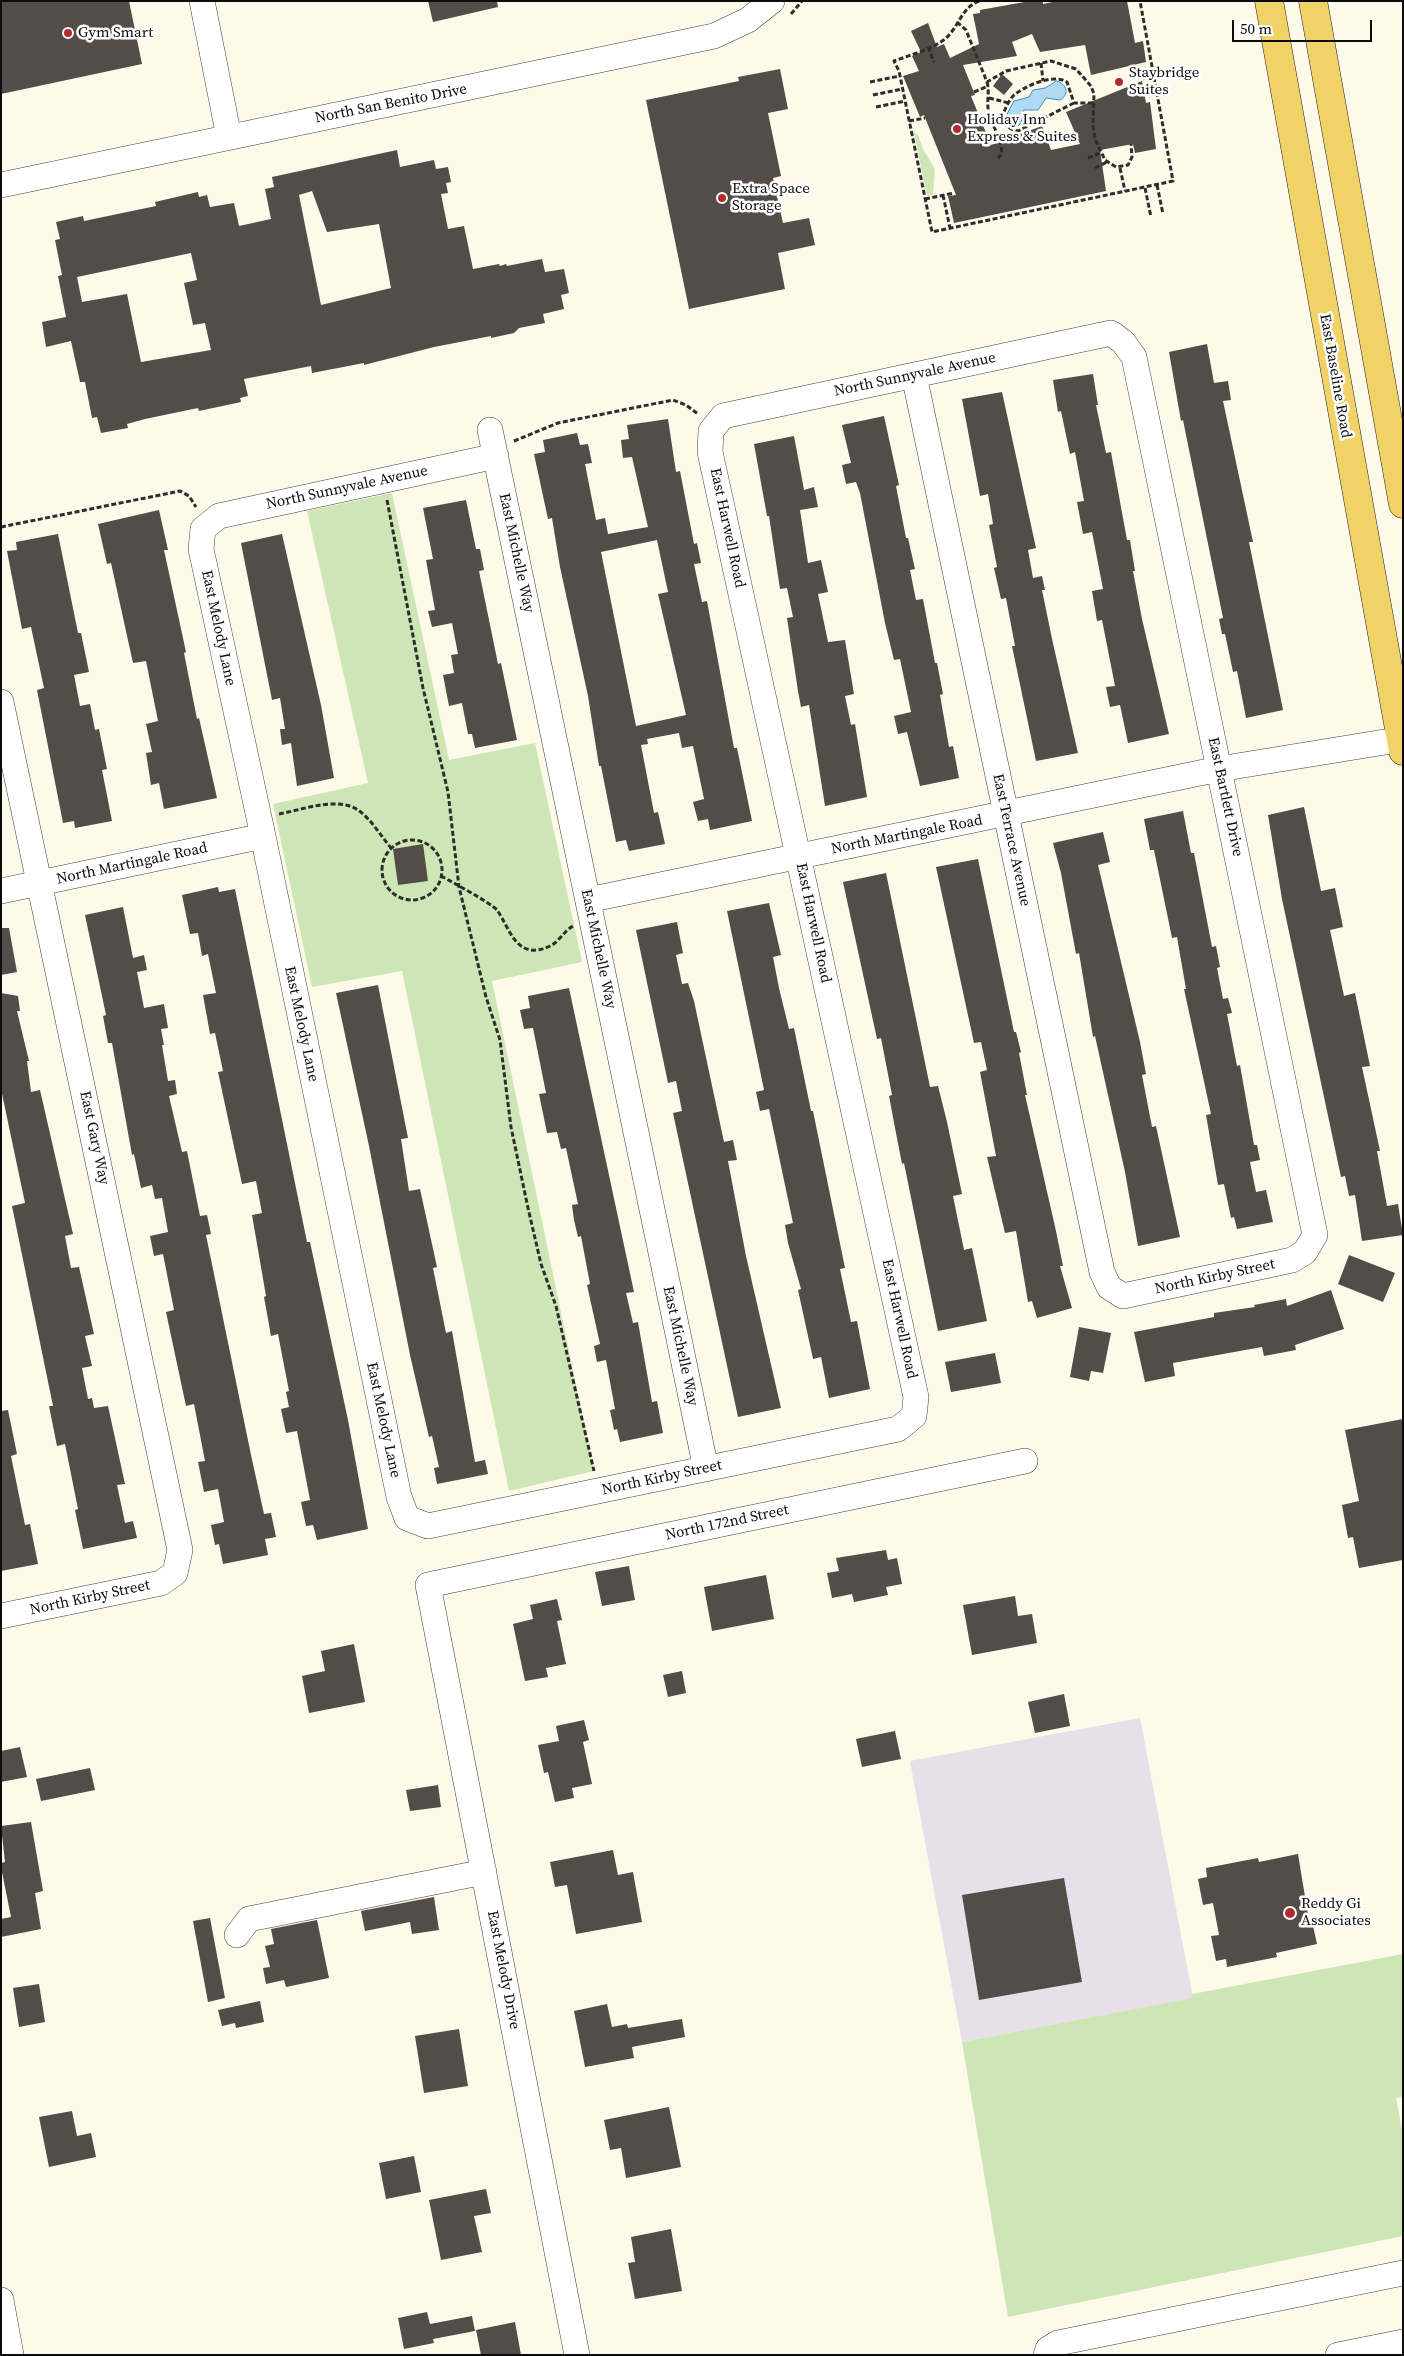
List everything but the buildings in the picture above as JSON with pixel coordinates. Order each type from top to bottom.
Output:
[{"type":"main road","name":"East Baseline Road","points":[[1269,1],[1402,743]]},
{"type":"main road","points":[[1314,1],[1403,504]]},
{"type":"main road","points":[[1311,241],[1354,232]]},
{"type":"street","points":[[202,1],[230,137]]},
{"type":"street","name":"North San Benito Drive","points":[[1,185],[714,36],[748,20],[772,1]]},
{"type":"street","name":"North Sunnyvale Avenue","points":[[711,431],[723,416],[1111,333],[1123,342]]},
{"type":"street","name":"East Bartlett Drive","points":[[1123,342],[1134,357],[1315,1235],[1305,1252]]},
{"type":"street","name":"East Terrace Avenue","points":[[914,375],[1102,1272],[1109,1287],[1123,1296]]},
{"type":"street","name":"East Michelle Way","points":[[490,430],[706,1469]]},
{"type":"street","name":"East Harwell Road","points":[[711,431],[710,452],[916,1397],[914,1416]]},
{"type":"street","name":"North Sunnyvale Avenue","points":[[206,526],[219,516],[496,456]]},
{"type":"street","name":"East Melody Lane","points":[[206,526],[201,549],[261,827],[399,1497],[407,1518]]},
{"type":"street","name":"East Gary Way","points":[[1,702],[41,882],[180,1550],[175,1573]]},
{"type":"street","name":"North Martingale Road","points":[[590,910],[798,856],[1006,815],[1219,769],[1402,743]]},
{"type":"street","name":"North Martingale Road","points":[[1,891],[261,827]]},
{"type":"street","name":"North Kirby Street","points":[[1123,1296],[1292,1260],[1305,1252]]},
{"type":"street","name":"North Kirby Street","points":[[407,1518],[428,1526],[898,1429],[914,1416]]},
{"type":"street","name":"North 172nd Street","points":[[428,1586],[1025,1461]]},
{"type":"street","name":"North Kirby Street","points":[[1,1616],[161,1583],[175,1573]]},
{"type":"street","name":"East Melody Drive","points":[[428,1586],[577,2355]]},
{"type":"street","points":[[237,1935],[249,1919],[484,1872]]},
{"type":"street","points":[[1046,2355],[1048,2349],[1058,2343],[1403,2273]]},
{"type":"street","points":[[1,2300],[11,2355]]},
{"type":"street","points":[[1338,2355],[1403,2342]]},
{"type":"path","points":[[966,1],[970,5]]},
{"type":"path","points":[[979,1],[970,5],[943,41],[894,62],[900,76],[932,232],[1173,182],[1140,1]]},
{"type":"path","points":[[958,22],[966,30],[987,82],[988,112],[1002,152],[996,159]]},
{"type":"path","points":[[928,47],[934,62]]},
{"type":"path","points":[[987,82],[1006,71],[1041,63],[1054,62],[1080,72],[1093,90],[1093,132],[1100,153],[1107,162],[1120,168]]},
{"type":"path","points":[[1041,63],[1043,81]]},
{"type":"path","points":[[870,82],[900,76]]},
{"type":"path","points":[[1074,103],[1070,89],[1064,80],[1043,81],[1015,94],[1008,102],[1004,121],[1012,130],[1018,131],[1074,103],[1094,102]]},
{"type":"path","points":[[974,92],[988,86]]},
{"type":"path","points":[[873,95],[902,89]]},
{"type":"path","points":[[989,98],[1008,102]]},
{"type":"path","points":[[876,107],[905,101]]},
{"type":"path","points":[[910,121],[925,118]]},
{"type":"path","points":[[989,140],[998,137]]},
{"type":"path","points":[[1120,168],[1131,162],[1131,144]]},
{"type":"path","points":[[1088,158],[1100,153]]},
{"type":"path","points":[[1095,168],[1107,162]]},
{"type":"path","points":[[1120,168],[1125,192]]},
{"type":"path","points":[[1157,185],[1163,214]]},
{"type":"path","points":[[1145,188],[1151,217]]},
{"type":"path","points":[[925,199],[954,193]]},
{"type":"path","points":[[943,195],[950,228]]},
{"type":"path","points":[[496,456],[518,438],[558,424],[673,400],[697,412],[711,431]]},
{"type":"path","points":[[383,480],[424,688],[448,792],[459,887],[486,997],[500,1040],[511,1128],[528,1208],[541,1264],[556,1306],[599,1491]]},
{"type":"path","points":[[1,527],[180,492],[189,496],[206,526]]},
{"type":"path","points":[[261,827],[337,804],[348,805],[359,811],[392,848]]},
{"type":"path","points":[[408,840],[426,844],[438,858],[441,876],[438,885],[424,897],[415,900],[397,896],[385,883],[382,874],[386,856],[392,848],[408,840]]},
{"type":"path","points":[[441,876],[496,910],[514,942],[532,949],[551,945],[565,930],[575,924],[590,910]]},
{"type":"shaded area","points":[[1140,1718],[1193,1998],[962,2042],[910,1761]]},
{"type":"green space","points":[[914,132],[918,135],[923,149],[935,169],[933,195],[927,196]]},
{"type":"green space","points":[[392,493],[449,760],[535,743],[582,962],[492,981],[594,1471],[509,1491],[402,971],[312,987],[273,804],[368,783],[307,511]]},
{"type":"green space","points":[[1403,1954],[1403,2097],[1396,2098],[1403,2135],[1403,2236],[1008,2317],[962,2042],[1192,1998],[1192,1994]]},
{"type":"water","points":[[1057,81],[1065,87],[1066,93],[1063,98],[1060,100],[1046,98],[1038,110],[1024,110],[1021,123],[1018,126],[1010,124],[1007,114],[1014,101],[1029,97],[1033,90],[1045,88]]},
{"type":"place","name":"Gym Smart","points":[[68,33]]},
{"type":"place","name":"Staybridge Suites","points":[[1119,82]]},
{"type":"place","name":"Holiday Inn Express & Suites","points":[[957,129]]},
{"type":"place","name":"Extra Space Storage","points":[[722,198]]},
{"type":"place","name":"Reddy Gi Associates","points":[[1290,1913]]}]
